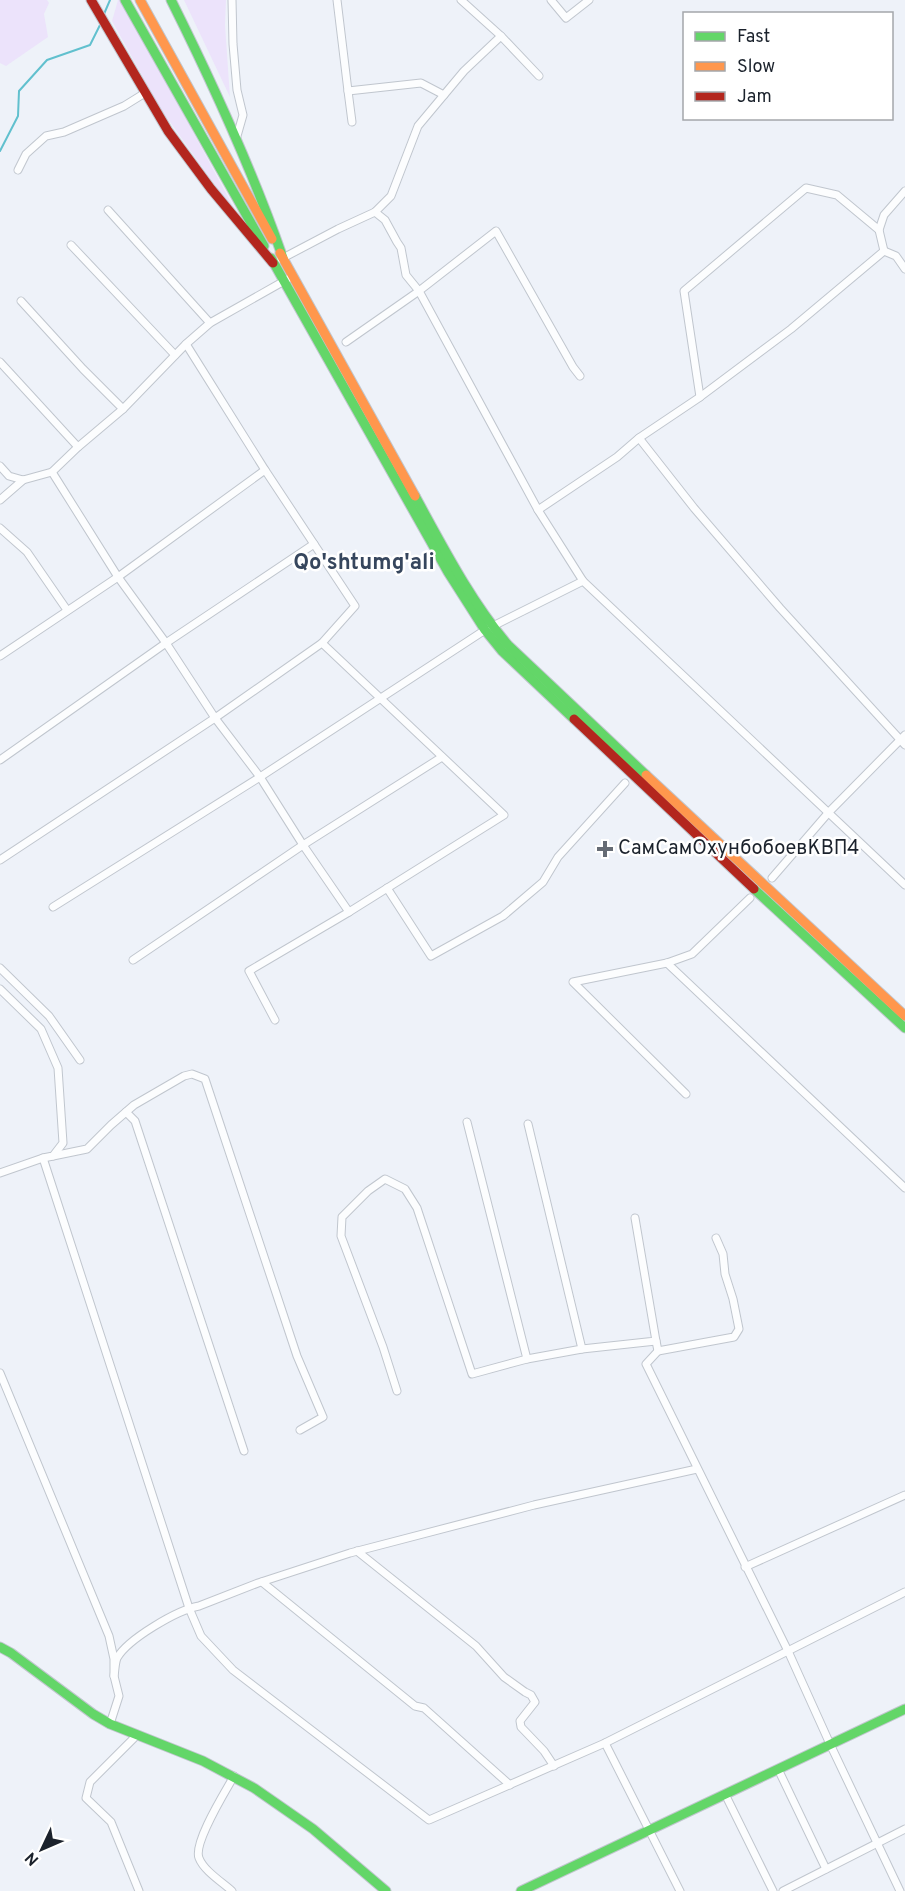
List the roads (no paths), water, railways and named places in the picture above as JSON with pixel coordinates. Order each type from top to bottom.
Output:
[{"type":"main road","points":[[125,0],[273,263]]},
{"type":"main road","points":[[140,0],[283,258]]},
{"type":"main road","points":[[171,0],[207,71],[267,207],[289,278],[448,572],[502,651],[905,1029]]},
{"type":"main road","points":[[93,3],[145,93],[189,160],[240,225],[289,278]]},
{"type":"main road","points":[[488,628],[905,1016]]},
{"type":"main road","points":[[0,1647],[110,1724],[234,1776],[311,1826],[386,1891]]},
{"type":"main road","points":[[521,1891],[905,1708]]},
{"type":"street","points":[[232,0],[237,90],[243,115],[236,139]]},
{"type":"street","points":[[337,0],[352,122]]},
{"type":"street","points":[[461,0],[501,36],[539,76]]},
{"type":"street","points":[[551,0],[566,18],[589,0]]},
{"type":"street","points":[[273,263],[375,212],[391,196],[418,126],[464,71],[501,36]]},
{"type":"street","points":[[348,91],[421,83],[444,95]]},
{"type":"street","points":[[18,170],[26,154],[46,136],[63,132],[124,106],[145,93]]},
{"type":"street","points":[[700,397],[684,291],[806,188],[837,195],[879,230]]},
{"type":"street","points":[[884,252],[879,230],[884,215],[905,191]]},
{"type":"street","points":[[108,210],[210,323]]},
{"type":"street","points":[[375,212],[385,220],[401,248],[406,275],[419,291],[538,510],[583,581],[905,885]]},
{"type":"street","points":[[346,342],[419,291],[496,231],[580,376]]},
{"type":"street","points":[[71,245],[176,355]]},
{"type":"street","points":[[884,252],[896,256],[905,269]]},
{"type":"street","points":[[538,510],[700,397],[791,329],[884,252]]},
{"type":"street","points":[[0,500],[23,480],[52,472],[123,409],[186,344],[210,323],[289,278]]},
{"type":"street","points":[[21,301],[123,409]]},
{"type":"street","points":[[0,860],[215,718],[322,643],[355,606],[265,470],[186,344]]},
{"type":"street","points":[[0,362],[78,447]]},
{"type":"street","points":[[639,438],[694,508],[780,608],[903,740],[829,812],[772,878]]},
{"type":"street","points":[[0,466],[9,476],[23,480]]},
{"type":"street","points":[[1,652],[118,577],[265,470]]},
{"type":"street","points":[[52,472],[118,577],[166,643],[215,718],[260,777],[349,912]]},
{"type":"street","points":[[0,528],[27,552],[67,610]]},
{"type":"street","points":[[0,760],[166,643],[314,544]]},
{"type":"street","points":[[53,907],[260,777],[488,628],[583,581]]},
{"type":"street","points":[[275,1020],[249,971],[349,912],[504,815],[322,643]]},
{"type":"street","points":[[133,960],[303,845],[442,757]]},
{"type":"street","points":[[387,888],[431,956],[504,916],[543,882],[558,857],[625,783]]},
{"type":"street","points":[[686,1094],[573,981],[667,963],[692,954],[750,898]]},
{"type":"street","points":[[667,963],[905,1188]]},
{"type":"street","points":[[0,968],[49,1016],[80,1060]]},
{"type":"street","points":[[0,989],[41,1029],[58,1068],[63,1143],[53,1156]]},
{"type":"street","points":[[0,1173],[43,1158],[87,1149],[134,1105],[184,1076],[192,1074],[205,1079],[297,1356],[323,1417],[300,1430]]},
{"type":"street","points":[[126,1112],[135,1121],[244,1451]]},
{"type":"street","points":[[467,1122],[527,1359]]},
{"type":"street","points":[[528,1124],[582,1349]]},
{"type":"street","points":[[43,1158],[189,1608],[201,1636],[233,1670],[429,1820],[605,1743],[905,1592]]},
{"type":"street","points":[[397,1392],[383,1347],[341,1236],[342,1217],[368,1191],[385,1179],[405,1189],[417,1208],[472,1374],[527,1359],[582,1349],[656,1341]]},
{"type":"street","points":[[635,1218],[658,1351]]},
{"type":"street","points":[[716,1238],[723,1254],[725,1274],[733,1299],[738,1329],[734,1337],[658,1351],[646,1364],[788,1651],[900,1891]]},
{"type":"street","points":[[1,1376],[109,1636],[119,1696],[110,1724]]},
{"type":"street","points":[[114,1676],[116,1660],[126,1646],[139,1636],[189,1608],[357,1551],[534,1505],[698,1468]]},
{"type":"street","points":[[746,1567],[905,1495]]},
{"type":"street","points":[[357,1551],[476,1646],[504,1677],[531,1695],[535,1702],[520,1721],[521,1727],[544,1751],[554,1766]]},
{"type":"street","points":[[262,1582],[415,1706],[424,1708],[510,1785]]},
{"type":"street","points":[[137,1735],[90,1782],[86,1798],[111,1822],[139,1891]]},
{"type":"street","points":[[605,1743],[680,1891]]},
{"type":"street","points":[[778,1769],[826,1869]]},
{"type":"street","points":[[232,1891],[203,1866],[197,1850],[234,1776]]},
{"type":"street","points":[[725,1794],[773,1891]]},
{"type":"street","points":[[783,1891],[905,1829]]},
{"type":"waterway","points":[[104,14],[110,0]]},
{"type":"waterway","points":[[0,151],[18,116],[19,91],[47,60],[90,45],[100,25]]},
{"type":"place","name":"СамСамОхунбобоевКВП4","points":[[605,849]]},
{"type":"district","name":"Qo'shtumg'ali","points":[[364,563]]}]
